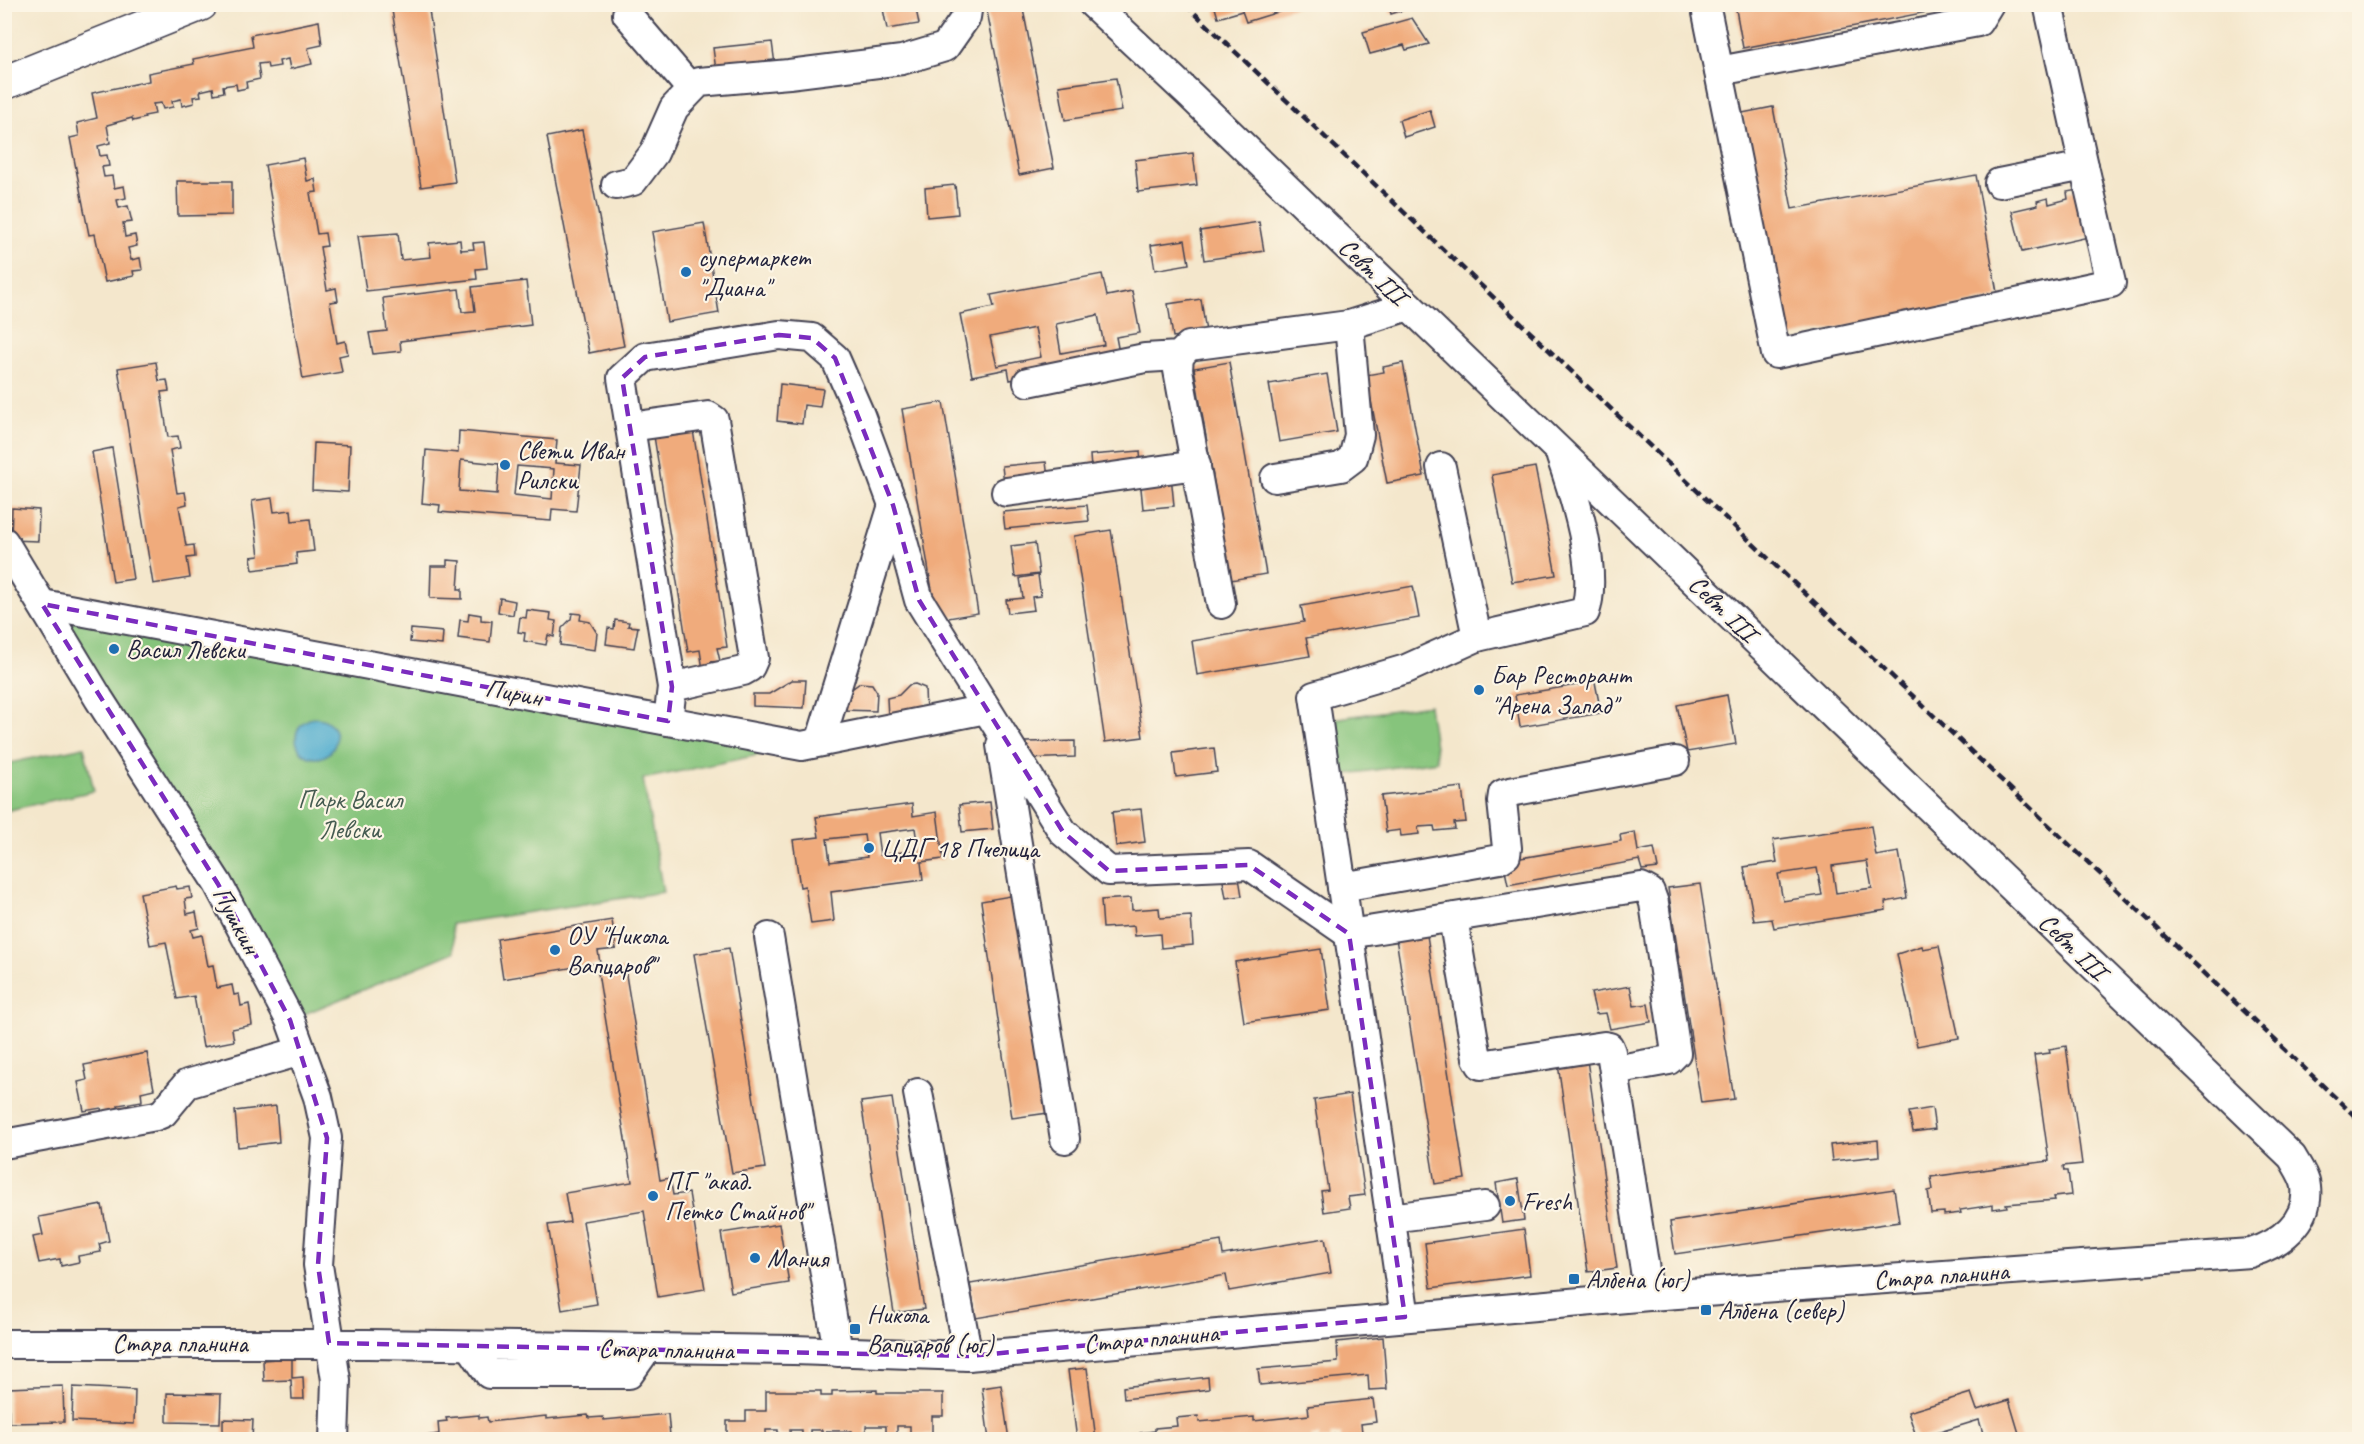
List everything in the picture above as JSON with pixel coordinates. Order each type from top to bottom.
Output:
[{"type":"main road","points":[[4,83],[201,4]]},
{"type":"street","points":[[616,184],[633,181],[654,153],[674,108],[699,82],[789,74],[913,57],[945,47],[966,17],[968,4]]},
{"type":"street","name":"Севт III","points":[[1092,4],[1409,306],[2292,1157],[2306,1185],[2306,1207],[2290,1232]]},
{"type":"street","points":[[1719,71],[1978,22],[1989,4]]},
{"type":"street","points":[[1707,13],[1776,354],[2110,283],[2048,4]]},
{"type":"street","points":[[627,15],[691,89]]},
{"type":"street","points":[[2000,183],[2084,166]]},
{"type":"street","points":[[1221,603],[1178,370],[1179,356],[1189,346],[1349,325],[1409,306]]},
{"type":"street","points":[[1275,478],[1341,467],[1353,458],[1359,435],[1349,325]]},
{"type":"street","points":[[668,721],[672,687],[622,378],[645,357],[779,335],[812,338],[835,358],[860,415],[893,505],[919,600],[1063,832],[1109,871],[1249,865],[1349,934],[1641,887],[1650,892],[1654,903],[1676,1053],[1669,1060],[1614,1070]]},
{"type":"street","points":[[1028,382],[1145,358],[1179,356]]},
{"type":"street","points":[[630,427],[708,416],[714,420],[754,658],[750,667],[743,671],[672,687]]},
{"type":"street","points":[[1405,1317],[1314,696],[1406,669],[1477,637],[1585,612],[1590,597],[1580,512],[1559,451]]},
{"type":"street","points":[[1006,492],[1196,465]]},
{"type":"street","points":[[1441,467],[1477,637]]},
{"type":"street","points":[[820,742],[893,505]]},
{"type":"street","name":"Пушкин","points":[[4,542],[99,699],[218,884],[290,1020],[318,1097],[327,1138],[318,1265],[336,1380],[334,1440]]},
{"type":"street","name":"Пирин","points":[[42,604],[802,746],[992,720]]},
{"type":"street","points":[[992,720],[1065,1139]]},
{"type":"street","points":[[1342,887],[1500,859],[1506,855],[1507,848],[1503,794],[1675,761]]},
{"type":"street","points":[[1453,918],[1477,1058],[1481,1065],[1604,1046],[1611,1052],[1648,1296]]},
{"type":"street","points":[[769,937],[838,1352]]},
{"type":"street","points":[[4,1144],[156,1116],[163,1113],[187,1084],[301,1050]]},
{"type":"street","points":[[918,1093],[968,1356]]},
{"type":"street","points":[[1390,1218],[1485,1206]]},
{"type":"street","name":"Стара планина","points":[[4,1344],[329,1344],[968,1356],[1648,1296],[2250,1253],[2270,1247],[2290,1232]]},
{"type":"highlighted area","points":[[779,335],[812,338],[835,358],[893,505],[919,600],[1063,832],[1109,871],[1249,865],[1349,934],[1405,1317],[968,1356],[329,1343],[318,1265],[327,1138],[290,1020],[218,884],[42,604],[668,721],[672,687],[622,378],[645,357]]},
{"type":"green space","name":"Парк Васил Левски","points":[[42,604],[802,746],[643,779],[663,892],[452,924],[454,952],[290,1020]]},
{"type":"green space","points":[[1429,705],[1437,761],[1334,776],[1326,720]]},
{"type":"green space","points":[[84,747],[94,791],[5,811],[5,764]]},
{"type":"water","points":[[316,718],[324,719],[330,724],[335,730],[335,746],[330,752],[324,757],[316,758],[308,757],[302,752],[297,746],[296,738],[297,730],[302,724],[308,719]]},
{"type":"building","points":[[391,4],[428,4],[455,182],[421,187]]},
{"type":"building","points":[[882,4],[915,4],[919,24],[887,29]]},
{"type":"building","points":[[1022,4],[1054,168],[1019,175],[986,6]]},
{"type":"building","points":[[1214,4],[1301,5],[1246,22],[1242,11],[1218,18]]},
{"type":"building","points":[[1388,4],[1420,4],[1420,5],[1391,14]]},
{"type":"building","points":[[1735,4],[1958,4],[1958,6],[1743,48]]},
{"type":"building","points":[[1412,18],[1429,44],[1406,50],[1404,45],[1370,54],[1363,32]]},
{"type":"building","points":[[319,21],[322,45],[308,48],[312,64],[290,69],[288,59],[279,61],[280,66],[268,68],[267,63],[258,64],[260,79],[246,82],[247,88],[237,90],[236,84],[223,86],[224,92],[214,94],[213,88],[200,91],[201,96],[193,97],[194,103],[182,106],[181,99],[172,101],[173,107],[163,109],[161,103],[153,104],[155,114],[133,121],[132,118],[107,125],[110,143],[98,146],[100,156],[107,155],[109,166],[102,167],[104,177],[112,176],[114,188],[124,186],[126,198],[117,200],[119,208],[128,206],[132,222],[123,223],[125,237],[135,235],[137,246],[128,248],[131,260],[140,258],[142,270],[133,271],[134,276],[105,282],[95,234],[89,235],[70,138],[79,136],[77,123],[97,118],[92,93],[149,81],[148,73],[194,64],[193,59],[253,47],[251,35]]},
{"type":"building","points":[[772,42],[776,72],[717,78],[713,48]]},
{"type":"building","points":[[1116,78],[1122,111],[1065,120],[1059,86]]},
{"type":"building","points":[[1773,107],[1792,209],[1976,175],[1998,298],[1784,338],[1742,113]]},
{"type":"building","points":[[1430,110],[1435,127],[1404,137],[1399,120]]},
{"type":"building","points":[[582,130],[624,346],[589,353],[547,137]]},
{"type":"building","points":[[1193,153],[1197,185],[1138,192],[1135,160]]},
{"type":"building","points":[[303,158],[307,181],[315,179],[317,192],[310,193],[317,234],[325,233],[327,246],[320,247],[327,290],[336,288],[338,301],[330,302],[337,343],[345,341],[348,354],[339,356],[342,372],[303,379],[265,165]]},
{"type":"building","points":[[177,181],[232,181],[232,215],[178,216]]},
{"type":"building","points":[[955,185],[958,214],[927,217],[925,188]]},
{"type":"building","points":[[2077,190],[2093,236],[2022,252],[2012,211],[2038,205],[2037,201],[2048,198],[2049,204],[2068,199],[2067,192]]},
{"type":"building","points":[[1259,222],[1264,251],[1204,260],[1200,231]]},
{"type":"building","name":"супермаркет \"Диана\"","points":[[704,223],[719,313],[667,322],[652,232]]},
{"type":"building","points":[[398,233],[401,260],[431,257],[429,243],[460,240],[461,250],[474,249],[473,243],[484,242],[487,268],[476,269],[477,279],[366,291],[358,236]]},
{"type":"building","points":[[1185,240],[1189,264],[1155,270],[1151,245]]},
{"type":"building","points":[[1102,274],[1107,296],[1132,291],[1140,333],[1116,337],[1120,358],[1010,380],[1008,369],[972,376],[960,314],[994,307],[991,295]],"holes":[[[1098,315],[1104,345],[1061,353],[1056,324]],[[1035,328],[1041,357],[997,366],[990,337]]]},
{"type":"building","points":[[526,281],[531,325],[400,341],[401,351],[373,354],[369,333],[387,331],[383,298],[459,289],[462,312],[475,311],[472,287]]},
{"type":"building","points":[[1201,299],[1206,332],[1173,337],[1168,304]]},
{"type":"building","points":[[156,362],[159,381],[167,380],[169,391],[161,392],[168,437],[178,436],[180,448],[170,450],[177,493],[185,492],[187,504],[179,506],[186,546],[194,545],[195,557],[187,558],[190,578],[153,584],[118,368]]},
{"type":"building","points":[[1229,362],[1266,574],[1231,580],[1194,368]]},
{"type":"building","points":[[1403,363],[1424,476],[1387,483],[1366,375],[1384,372],[1383,367]]},
{"type":"building","points":[[1327,374],[1337,432],[1279,442],[1269,384]]},
{"type":"building","points":[[780,384],[823,389],[820,407],[804,405],[802,424],[777,421]]},
{"type":"building","points":[[943,402],[978,613],[937,620],[902,409]]},
{"type":"building","points":[[693,430],[727,647],[717,648],[720,661],[711,662],[712,668],[703,670],[700,650],[688,652],[654,436]]},
{"type":"building","points":[[459,431],[557,440],[555,463],[581,465],[576,511],[552,509],[551,521],[439,512],[440,505],[422,503],[426,450],[458,453]],"holes":[[[461,460],[499,464],[497,494],[459,491]],[[517,466],[554,469],[552,499],[514,495]]]},
{"type":"building","points":[[314,443],[350,445],[348,492],[312,490]]},
{"type":"building","points":[[112,448],[133,579],[113,582],[92,452]]},
{"type":"building","points":[[1140,451],[1141,465],[1091,469],[1090,455]]},
{"type":"building","points":[[1046,462],[1048,478],[1004,483],[1002,466]]},
{"type":"building","points":[[1535,467],[1556,575],[1512,582],[1492,475]]},
{"type":"building","points":[[1171,475],[1174,506],[1143,509],[1140,478]]},
{"type":"building","points":[[272,498],[274,512],[291,510],[292,521],[310,519],[314,551],[296,553],[297,564],[253,570],[251,557],[259,556],[252,501]]},
{"type":"building","points":[[1087,505],[1089,521],[1005,529],[1003,512]]},
{"type":"building","points":[[12,508],[39,510],[38,541],[11,540]]},
{"type":"building","points":[[1111,530],[1143,737],[1105,742],[1074,536]]},
{"type":"building","points":[[1035,543],[1039,574],[1015,577],[1011,546]]},
{"type":"building","points":[[447,560],[460,561],[458,589],[462,589],[462,599],[430,598],[431,566],[447,566]]},
{"type":"building","points":[[1038,575],[1041,596],[1032,597],[1034,610],[1008,613],[1006,600],[1023,598],[1020,578]]},
{"type":"building","points":[[1413,586],[1419,618],[1306,638],[1310,656],[1197,675],[1192,641],[1304,622],[1301,606]]},
{"type":"building","points":[[500,598],[515,601],[513,615],[498,612]]},
{"type":"building","points":[[527,610],[551,613],[550,620],[556,621],[554,637],[548,635],[546,645],[524,641],[525,633],[518,632],[520,617],[526,618]]},
{"type":"building","points":[[469,613],[481,615],[481,620],[492,621],[490,642],[458,638],[460,620],[468,621]]},
{"type":"building","points":[[572,613],[581,614],[580,620],[590,622],[597,633],[595,650],[560,645],[562,628],[571,619]]},
{"type":"building","points":[[615,620],[629,622],[628,626],[638,627],[634,648],[606,644],[608,628],[614,629]]},
{"type":"building","points":[[411,629],[443,632],[442,645],[410,642]]},
{"type":"building","points":[[792,680],[806,680],[804,708],[753,706],[753,694],[769,694]]},
{"type":"building","points":[[1595,682],[1601,713],[1520,727],[1515,695]]},
{"type":"building","points":[[860,683],[872,684],[877,692],[876,711],[843,710],[845,694]]},
{"type":"building","points":[[915,684],[925,688],[926,714],[888,717],[887,698],[899,695],[909,685]]},
{"type":"building","points":[[1727,695],[1736,744],[1687,752],[1677,705]]},
{"type":"building","points":[[1075,741],[1075,757],[1025,759],[1025,742]]},
{"type":"building","points":[[1214,748],[1217,772],[1176,777],[1173,753]]},
{"type":"building","points":[[1462,787],[1466,822],[1454,823],[1455,829],[1435,831],[1434,826],[1418,827],[1419,834],[1401,836],[1400,830],[1386,832],[1381,796]]},
{"type":"building","points":[[990,802],[993,829],[962,832],[959,805]]},
{"type":"building","points":[[912,804],[913,816],[937,812],[943,859],[921,862],[923,880],[831,892],[834,921],[811,924],[805,886],[800,887],[793,840],[819,837],[816,817]],"holes":[[[915,828],[918,850],[880,855],[877,833]],[[864,835],[867,857],[830,862],[827,839]]]},
{"type":"building","points":[[1141,809],[1145,842],[1116,846],[1112,812]]},
{"type":"building","points":[[1871,826],[1876,856],[1899,852],[1907,898],[1885,902],[1886,910],[1774,928],[1772,919],[1754,921],[1744,867],[1777,862],[1773,840]],"holes":[[[1867,861],[1872,888],[1836,893],[1832,866]],[[1817,868],[1822,895],[1783,901],[1778,874]]]},
{"type":"building","points":[[1635,832],[1638,851],[1654,848],[1658,868],[1642,870],[1639,860],[1508,885],[1503,861],[1621,841],[1620,835]]},
{"type":"building","points":[[1239,878],[1242,896],[1226,898],[1223,881]]},
{"type":"building","points":[[1700,884],[1734,1099],[1701,1103],[1668,888]]},
{"type":"building","points":[[176,886],[177,889],[190,887],[192,898],[185,899],[187,914],[196,912],[199,928],[191,930],[193,937],[202,935],[208,966],[213,965],[217,988],[232,985],[234,995],[239,994],[241,1006],[249,1004],[252,1025],[232,1029],[234,1041],[203,1047],[194,996],[177,999],[166,942],[150,945],[140,893]]},
{"type":"building","points":[[1016,895],[1048,1113],[1012,1118],[981,901]]},
{"type":"building","points":[[1131,898],[1132,910],[1159,908],[1160,918],[1191,916],[1193,945],[1161,948],[1160,934],[1135,936],[1134,926],[1103,928],[1101,900]]},
{"type":"building","points":[[612,920],[616,949],[598,951],[600,963],[503,979],[497,939]]},
{"type":"building","points":[[1426,929],[1465,1179],[1435,1184],[1395,932]]},
{"type":"building","points":[[1922,946],[1923,949],[1939,946],[1959,1038],[1917,1046],[1897,954]]},
{"type":"building","points":[[729,948],[765,1168],[732,1173],[694,954]]},
{"type":"building","points":[[1321,949],[1330,1010],[1244,1022],[1235,962]]},
{"type":"building","points":[[625,969],[660,1180],[670,1178],[673,1195],[689,1193],[705,1289],[658,1297],[644,1211],[583,1221],[597,1304],[562,1310],[548,1225],[570,1222],[565,1193],[632,1182],[598,973]]},
{"type":"building","points":[[1630,986],[1634,1006],[1648,1004],[1651,1022],[1610,1029],[1606,1013],[1596,1014],[1591,993]]},
{"type":"building","points":[[2066,1046],[2082,1164],[2063,1166],[2064,1171],[2068,1171],[2071,1195],[2054,1197],[2055,1200],[2006,1204],[2007,1207],[1993,1209],[1993,1205],[1960,1210],[1961,1213],[1944,1215],[1944,1212],[1931,1213],[1928,1191],[1933,1190],[1931,1177],[2049,1161],[2034,1055],[2050,1053],[2049,1049]]},
{"type":"building","points":[[147,1053],[154,1089],[141,1092],[142,1101],[118,1105],[119,1114],[103,1117],[101,1108],[84,1111],[78,1082],[87,1080],[84,1065]]},
{"type":"building","points":[[1587,1060],[1617,1268],[1588,1272],[1558,1064]]},
{"type":"building","points":[[1350,1094],[1365,1195],[1348,1197],[1350,1208],[1324,1212],[1321,1191],[1328,1190],[1314,1100]]},
{"type":"building","points":[[892,1098],[924,1309],[894,1313],[861,1102]]},
{"type":"building","points":[[276,1106],[279,1142],[238,1147],[235,1111]]},
{"type":"building","points":[[1932,1108],[1935,1129],[1913,1132],[1909,1112]]},
{"type":"building","points":[[1878,1140],[1879,1156],[1832,1161],[1830,1145]]},
{"type":"building","name":"Fresh","points":[[1518,1179],[1524,1220],[1502,1223],[1496,1183]]},
{"type":"building","points":[[1894,1189],[1899,1222],[1675,1254],[1670,1222]]},
{"type":"building","points":[[102,1205],[109,1241],[99,1244],[101,1252],[78,1256],[79,1262],[61,1266],[60,1259],[39,1263],[33,1237],[43,1235],[39,1217]]},
{"type":"building","name":"Мания","points":[[779,1224],[789,1283],[731,1292],[721,1233]]},
{"type":"building","points":[[1524,1229],[1530,1275],[1431,1288],[1425,1243]]},
{"type":"building","points":[[1325,1238],[1331,1273],[1229,1291],[1226,1275],[976,1318],[970,1284],[1221,1241],[1223,1255]]},
{"type":"building","points":[[1383,1337],[1387,1389],[1369,1390],[1368,1375],[1260,1385],[1258,1369],[1338,1362],[1337,1342]]},
{"type":"building","points":[[292,1358],[292,1378],[303,1377],[304,1399],[292,1399],[291,1380],[264,1381],[263,1360]]},
{"type":"building","points":[[1087,1368],[1096,1440],[1077,1440],[1068,1370]]},
{"type":"building","points":[[1208,1377],[1209,1389],[1124,1399],[1123,1387]]},
{"type":"building","points":[[1001,1385],[1009,1440],[989,1440],[982,1388]]},
{"type":"building","points":[[63,1386],[64,1422],[9,1423],[8,1388]]},
{"type":"building","points":[[73,1387],[135,1390],[134,1424],[72,1421]]},
{"type":"building","points":[[877,1390],[877,1393],[943,1393],[943,1416],[932,1416],[932,1434],[910,1434],[910,1426],[897,1426],[897,1434],[886,1434],[886,1426],[866,1426],[866,1437],[851,1437],[851,1431],[826,1431],[826,1435],[822,1436],[822,1430],[810,1430],[810,1436],[802,1436],[802,1430],[790,1430],[790,1435],[778,1435],[778,1430],[766,1430],[766,1440],[727,1440],[727,1421],[746,1421],[746,1411],[766,1411],[766,1391],[821,1391],[821,1396],[832,1396],[832,1391]]},
{"type":"building","points":[[167,1393],[221,1394],[220,1423],[167,1422]]},
{"type":"building","points":[[1971,1393],[1977,1410],[2009,1400],[2021,1440],[1985,1440],[1979,1420],[1917,1439],[1908,1412]]},
{"type":"building","points":[[1373,1399],[1376,1422],[1361,1424],[1363,1440],[1341,1440],[1341,1434],[1330,1435],[1331,1440],[1319,1440],[1319,1435],[1311,1436],[1312,1440],[1141,1440],[1140,1433],[1155,1431],[1155,1428],[1177,1426],[1176,1418],[1198,1416],[1199,1422],[1254,1417],[1254,1421],[1309,1415],[1308,1406]]},
{"type":"building","points":[[668,1414],[670,1436],[656,1437],[656,1440],[419,1440],[418,1437],[439,1434],[438,1422],[447,1421],[446,1418],[479,1415],[479,1418],[487,1417],[488,1422],[546,1416],[546,1419],[588,1415],[589,1418],[603,1417],[604,1420]]},
{"type":"building","points":[[223,1419],[253,1420],[252,1440],[223,1440]]},
{"type":"railway","points":[[1185,4],[2360,1121]]},
{"type":"place","name":"супермаркет \"Диана\"","points":[[686,272]]},
{"type":"place","name":"Свети Иван Рилски","points":[[505,465]]},
{"type":"place","name":"Васил Левски","points":[[114,649]]},
{"type":"place","name":"Бар Ресторант \"Арена Запад\"","points":[[1479,690]]},
{"type":"place","name":"ЦДГ 18 Пчелица","points":[[869,848]]},
{"type":"place","name":"ОУ \"Никола Вапцаров\"","points":[[555,950]]},
{"type":"place","name":"ПГ \"акад. Петко Стайнов\"","points":[[653,1196]]},
{"type":"place","name":"Fresh","points":[[1510,1201]]},
{"type":"place","name":"Мания","points":[[755,1258]]},
{"type":"place","name":"Албена (юг)","points":[[1574,1279]]},
{"type":"place","name":"Албена (север)","points":[[1706,1310]]},
{"type":"place","name":"Никола Вапцаров (юг)","points":[[855,1329]]}]
